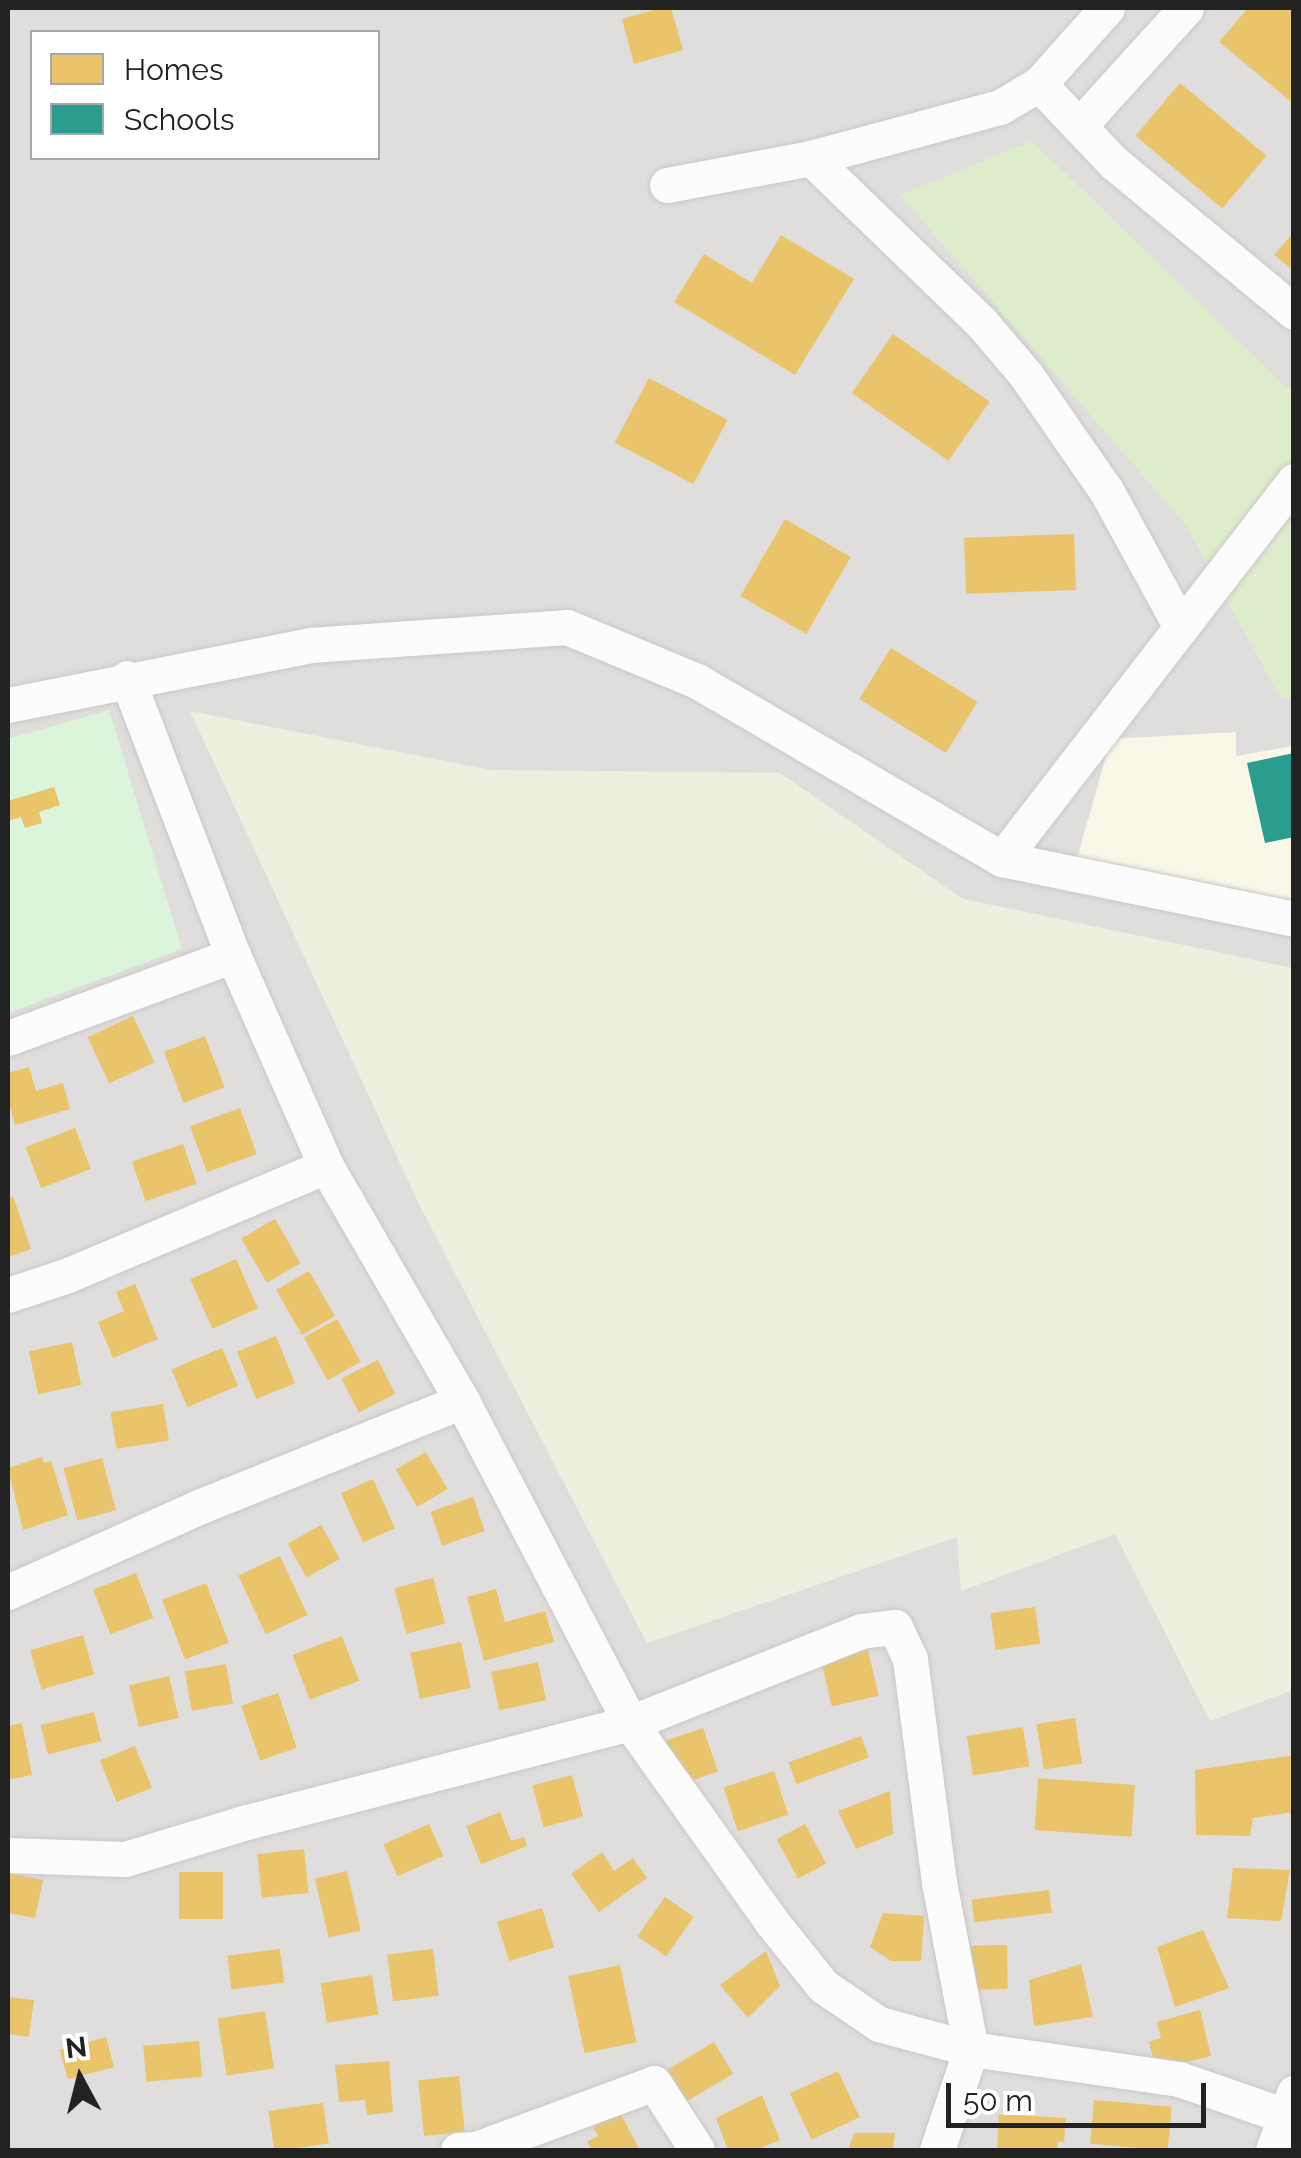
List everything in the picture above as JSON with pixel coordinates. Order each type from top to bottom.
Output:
[{"type":"street","points":[[667,185],[811,158],[1000,107],[1039,84],[1107,8]]},
{"type":"street","points":[[1079,126],[1186,8]]},
{"type":"street","points":[[1039,84],[1114,162],[1294,312]]},
{"type":"street","points":[[811,158],[982,322],[1026,375],[1107,492],[1181,627]]},
{"type":"street","points":[[1002,859],[1294,481]]},
{"type":"street","points":[[8,705],[310,644],[567,627],[697,681],[1002,859],[1294,919]]},
{"type":"street","points":[[127,678],[233,955],[326,1166],[462,1401],[630,1723],[770,1921],[823,1986],[879,2024],[971,2049],[1179,2079],[1291,2110],[1273,2150]]},
{"type":"street","points":[[8,1038],[233,955]]},
{"type":"street","points":[[8,1295],[68,1275],[326,1166]]},
{"type":"street","points":[[8,1592],[201,1506],[462,1401]]},
{"type":"street","points":[[8,1855],[125,1858],[630,1723],[861,1631],[895,1627],[910,1659],[939,1882],[971,2049],[937,2150]]},
{"type":"street","points":[[458,2150],[476,2149],[654,2083],[697,2150]]},
{"type":"shaded area","points":[[8,8],[1293,8],[1293,2150],[8,2150]]},
{"type":"shaded area","points":[[1236,732],[1236,756],[1293,746],[1293,917],[1076,862],[1111,739]]},
{"type":"green space","points":[[1032,141],[1285,386],[1293,389],[1293,698],[1281,699],[1185,524],[900,195]]},
{"type":"green space","points":[[109,710],[182,949],[8,1013],[8,739]]},
{"type":"green space","points":[[190,711],[491,770],[780,773],[963,899],[1293,968],[1293,1690],[1210,1721],[1115,1534],[961,1591],[957,1537],[647,1643],[419,1204]]},
{"type":"building: Homes","points":[[671,8],[683,50],[634,64],[622,19]]},
{"type":"building: Homes","points":[[1248,8],[1286,8],[1294,14],[1294,104],[1219,42]]},
{"type":"building: Homes","points":[[1180,83],[1267,156],[1222,208],[1136,136]]},
{"type":"building: Homes","points":[[1294,232],[1294,271],[1274,255]]},
{"type":"building: Homes","points":[[781,235],[854,279],[795,375],[674,302],[704,254],[752,283]]},
{"type":"building: Homes","points":[[893,334],[990,402],[948,461],[852,393]]},
{"type":"building: Homes","points":[[649,378],[728,420],[693,484],[615,442]]},
{"type":"building: Homes","points":[[785,519],[851,557],[806,634],[740,596]]},
{"type":"building: Homes","points":[[1074,534],[1076,590],[966,594],[964,538]]},
{"type":"building: Homes","points":[[891,648],[978,702],[946,753],[859,699]]},
{"type":"building: Homes","points":[[54,787],[60,805],[39,812],[42,823],[25,828],[21,817],[8,821],[8,801]]},
{"type":"building: Homes","points":[[133,1016],[155,1062],[109,1083],[88,1037]]},
{"type":"building: Homes","points":[[205,1036],[225,1087],[184,1103],[164,1052]]},
{"type":"building: Homes","points":[[29,1067],[36,1091],[63,1083],[70,1109],[15,1125],[8,1099],[8,1073]]},
{"type":"building: Homes","points":[[240,1108],[257,1154],[207,1172],[190,1126]]},
{"type":"building: Homes","points":[[75,1128],[91,1169],[41,1188],[26,1147]]},
{"type":"building: Homes","points":[[183,1144],[197,1184],[146,1201],[132,1162]]},
{"type":"building: Homes","points":[[13,1196],[31,1249],[8,1257],[8,1198]]},
{"type":"building: Homes","points":[[275,1219],[300,1263],[267,1283],[241,1238]]},
{"type":"building: Homes","points":[[236,1259],[258,1308],[212,1329],[190,1279]]},
{"type":"building: Homes","points":[[309,1271],[335,1316],[302,1335],[276,1290]]},
{"type":"building: Homes","points":[[135,1284],[158,1339],[113,1358],[98,1322],[124,1311],[116,1292]]},
{"type":"building: Homes","points":[[337,1319],[361,1362],[328,1380],[304,1337]]},
{"type":"building: Homes","points":[[276,1336],[295,1383],[256,1399],[237,1352]]},
{"type":"building: Homes","points":[[72,1342],[81,1385],[38,1394],[29,1351]]},
{"type":"building: Homes","points":[[222,1348],[238,1386],[187,1407],[171,1369]]},
{"type":"building: Homes","points":[[378,1360],[395,1394],[359,1412],[341,1379]]},
{"type":"building: Homes","points":[[163,1404],[169,1441],[116,1449],[111,1412]]},
{"type":"building: Homes","points":[[426,1452],[448,1489],[417,1507],[396,1470]]},
{"type":"building: Homes","points":[[42,1457],[44,1463],[51,1461],[68,1515],[23,1530],[8,1468]]},
{"type":"building: Homes","points":[[102,1458],[116,1510],[77,1521],[63,1468]]},
{"type":"building: Homes","points":[[373,1479],[395,1528],[363,1543],[341,1493]]},
{"type":"building: Homes","points":[[473,1497],[485,1531],[442,1546],[430,1512]]},
{"type":"building: Homes","points":[[321,1525],[340,1559],[307,1578],[288,1543]]},
{"type":"building: Homes","points":[[280,1556],[307,1615],[266,1634],[238,1575]]},
{"type":"building: Homes","points":[[136,1573],[153,1618],[110,1634],[93,1589]]},
{"type":"building: Homes","points":[[433,1578],[445,1623],[407,1634],[394,1588]]},
{"type":"building: Homes","points":[[206,1583],[229,1643],[185,1660],[162,1600]]},
{"type":"building: Homes","points":[[496,1589],[505,1622],[545,1611],[554,1642],[484,1661],[467,1597]]},
{"type":"building: Homes","points":[[1035,1607],[1040,1644],[996,1650],[990,1613]]},
{"type":"building: Homes","points":[[83,1635],[94,1674],[41,1690],[30,1650]]},
{"type":"building: Homes","points":[[342,1636],[359,1681],[310,1700],[293,1655]]},
{"type":"building: Homes","points":[[461,1642],[471,1688],[420,1699],[410,1653]]},
{"type":"building: Homes","points":[[868,1650],[879,1696],[832,1707],[821,1661]]},
{"type":"building: Homes","points":[[538,1662],[546,1700],[499,1710],[491,1672]]},
{"type":"building: Homes","points":[[226,1664],[233,1703],[192,1711],[185,1671]]},
{"type":"building: Homes","points":[[169,1676],[179,1718],[139,1727],[129,1685]]},
{"type":"building: Homes","points":[[278,1693],[297,1748],[260,1761],[241,1706]]},
{"type":"building: Homes","points":[[94,1712],[101,1741],[48,1754],[41,1725]]},
{"type":"building: Homes","points":[[1075,1718],[1082,1763],[1044,1770],[1036,1724]]},
{"type":"building: Homes","points":[[22,1723],[32,1775],[8,1780],[8,1726]]},
{"type":"building: Homes","points":[[1023,1727],[1029,1767],[973,1775],[967,1736]]},
{"type":"building: Homes","points":[[703,1728],[718,1771],[679,1785],[664,1741]]},
{"type":"building: Homes","points":[[861,1736],[869,1758],[797,1784],[789,1762]]},
{"type":"building: Homes","points":[[135,1746],[152,1788],[117,1802],[100,1760]]},
{"type":"building: Homes","points":[[1294,1755],[1294,1812],[1253,1818],[1250,1836],[1196,1835],[1195,1770]]},
{"type":"building: Homes","points":[[774,1771],[788,1815],[738,1831],[724,1787]]},
{"type":"building: Homes","points":[[572,1775],[583,1817],[544,1827],[532,1786]]},
{"type":"building: Homes","points":[[1038,1778],[1135,1785],[1131,1837],[1035,1830]]},
{"type":"building: Homes","points":[[890,1791],[893,1834],[856,1849],[838,1811]]},
{"type":"building: Homes","points":[[500,1812],[511,1841],[524,1837],[527,1846],[481,1864],[466,1826]]},
{"type":"building: Homes","points":[[429,1824],[443,1856],[398,1876],[383,1844]]},
{"type":"building: Homes","points":[[805,1824],[826,1864],[798,1879],[777,1839]]},
{"type":"building: Homes","points":[[304,1849],[309,1893],[262,1898],[257,1854]]},
{"type":"building: Homes","points":[[602,1852],[614,1871],[633,1858],[647,1878],[599,1912],[571,1874]]},
{"type":"building: Homes","points":[[1233,1868],[1290,1870],[1281,1921],[1227,1918]]},
{"type":"building: Homes","points":[[347,1871],[361,1930],[329,1938],[315,1878]]},
{"type":"building: Homes","points":[[179,1872],[223,1872],[223,1919],[179,1919]]},
{"type":"building: Homes","points":[[8,1873],[43,1880],[35,1918],[8,1913]]},
{"type":"building: Homes","points":[[1049,1890],[1052,1913],[974,1922],[972,1900]]},
{"type":"building: Homes","points":[[665,1897],[694,1917],[666,1956],[637,1936]]},
{"type":"building: Homes","points":[[542,1908],[554,1947],[509,1961],[497,1922]]},
{"type":"building: Homes","points":[[883,1913],[924,1916],[921,1961],[891,1961],[870,1947]]},
{"type":"building: Homes","points":[[1203,1930],[1229,1988],[1175,2007],[1157,1947]]},
{"type":"building: Homes","points":[[1007,1945],[1008,1989],[968,1990],[967,1946]]},
{"type":"building: Homes","points":[[280,1949],[284,1983],[232,1989],[227,1955]]},
{"type":"building: Homes","points":[[433,1949],[439,1996],[393,2001],[387,1955]]},
{"type":"building: Homes","points":[[766,1951],[780,1986],[748,2018],[720,1985]]},
{"type":"building: Homes","points":[[1081,1964],[1093,2017],[1034,2026],[1029,1980]]},
{"type":"building: Homes","points":[[620,1965],[636,2042],[585,2053],[568,1976]]},
{"type":"building: Homes","points":[[372,1975],[378,2015],[327,2023],[321,1983]]},
{"type":"building: Homes","points":[[8,1997],[34,2000],[29,2037],[8,2034]]},
{"type":"building: Homes","points":[[1200,2010],[1211,2056],[1156,2070],[1149,2042],[1161,2038],[1157,2022]]},
{"type":"building: Homes","points":[[265,2011],[274,2068],[227,2076],[218,2019]]},
{"type":"building: Homes","points":[[106,2037],[114,2067],[68,2079],[60,2049]]},
{"type":"building: Homes","points":[[199,2041],[202,2077],[146,2082],[143,2046]]},
{"type":"building: Homes","points":[[714,2042],[733,2074],[683,2104],[664,2072]]},
{"type":"building: Homes","points":[[389,2061],[393,2112],[367,2115],[365,2100],[339,2102],[335,2065]]},
{"type":"building: Homes","points":[[838,2071],[860,2117],[812,2140],[790,2093]]},
{"type":"building: Homes","points":[[459,2076],[465,2132],[424,2136],[418,2080]]},
{"type":"building: Homes","points":[[762,2095],[780,2140],[756,2150],[728,2150],[716,2118]]},
{"type":"building: Homes","points":[[1094,2100],[1172,2107],[1168,2150],[1090,2144]]},
{"type":"building: Homes","points":[[323,2103],[329,2144],[274,2150],[269,2111]]},
{"type":"building: Homes","points":[[620,2113],[640,2150],[592,2150],[587,2142],[598,2136],[593,2127]]},
{"type":"building: Homes","points":[[999,2114],[1066,2118],[1064,2142],[1058,2142],[1057,2150],[997,2150]]},
{"type":"building: Homes","points":[[854,2133],[895,2133],[893,2150],[848,2150]]},
{"type":"building: Schools","points":[[1294,753],[1294,837],[1265,843],[1247,763]]}]
